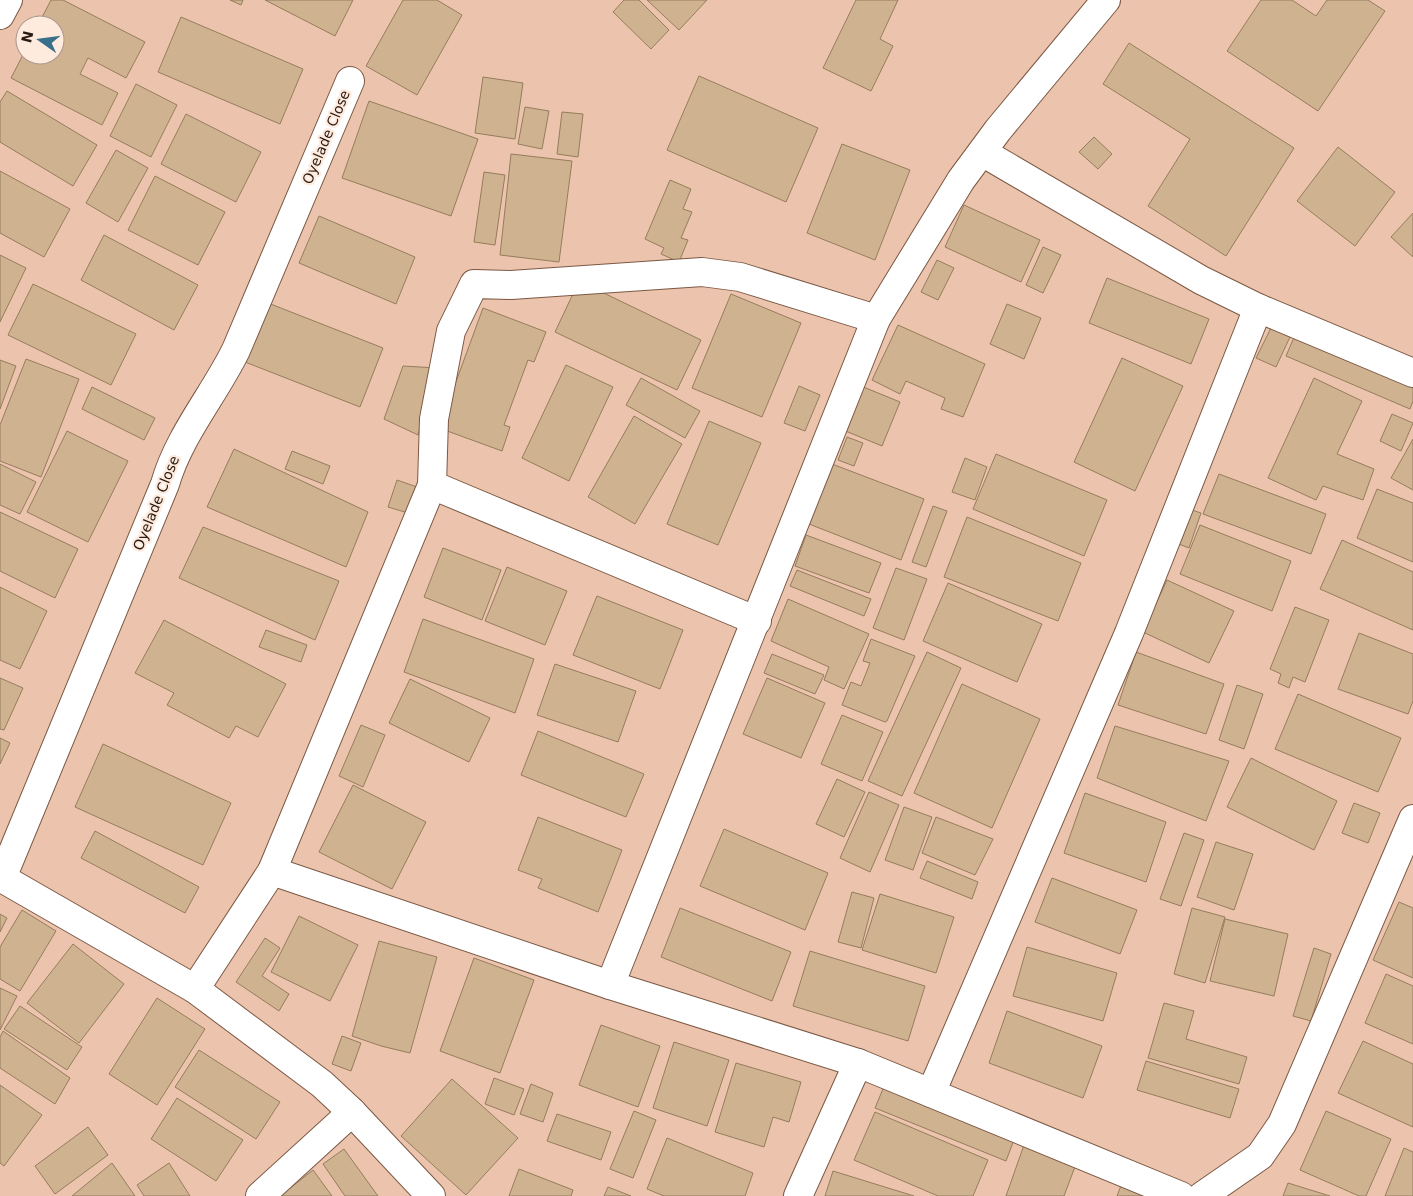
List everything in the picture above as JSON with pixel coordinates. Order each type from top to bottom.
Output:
[{"type":"street","points":[[0,15],[8,0]]},
{"type":"street","points":[[610,985],[757,621],[876,319],[961,180],[1106,0]]},
{"type":"street","name":"Oyelade Close","points":[[1,878],[165,484],[172,458],[236,350],[350,81]]},
{"type":"street","points":[[982,152],[1201,280],[1258,308],[1413,373]]},
{"type":"street","points":[[195,989],[272,871],[432,484],[434,419],[451,331],[474,284],[511,286],[702,272],[740,277],[876,319]]},
{"type":"street","points":[[931,1093],[1129,633],[1258,308]]},
{"type":"street","points":[[432,484],[757,621]]},
{"type":"street","points":[[1202,1196],[1260,1156],[1282,1124],[1413,819]]},
{"type":"street","points":[[272,871],[610,985],[858,1062],[1181,1196]]},
{"type":"street","points":[[1,878],[195,989],[322,1084],[352,1112],[430,1196]]},
{"type":"street","points":[[798,1196],[858,1062]]},
{"type":"street","points":[[260,1196],[352,1112]]},
{"type":"building","points":[[51,0],[63,0],[145,42],[126,78],[88,58],[80,74],[118,93],[102,125],[11,78],[18,65],[65,65],[65,15],[43,15]]},
{"type":"building","points":[[230,0],[243,0],[241,5]]},
{"type":"building","points":[[265,0],[353,0],[335,36]]},
{"type":"building","points":[[403,0],[437,0],[462,15],[417,95],[366,66]]},
{"type":"building","points":[[624,0],[639,0],[669,30],[651,49],[613,12]]},
{"type":"building","points":[[647,0],[707,0],[679,30]]},
{"type":"building","points":[[856,0],[898,0],[880,39],[893,46],[871,91],[823,68]]},
{"type":"building","points":[[1261,0],[1292,0],[1316,16],[1327,0],[1368,0],[1385,11],[1318,111],[1227,51]]},
{"type":"building","points":[[181,17],[303,69],[280,124],[158,72]]},
{"type":"building","points":[[1129,43],[1294,148],[1226,256],[1148,206],[1190,139],[1103,84]]},
{"type":"building","points":[[699,76],[818,128],[786,202],[667,150]]},
{"type":"building","points":[[483,77],[523,83],[515,139],[475,133]]},
{"type":"building","points":[[136,84],[177,105],[151,157],[110,136]]},
{"type":"building","points":[[7,91],[97,145],[73,186],[0,142],[0,102]]},
{"type":"building","points":[[369,101],[478,139],[451,216],[342,178]]},
{"type":"building","points":[[525,107],[549,111],[542,149],[518,144]]},
{"type":"building","points":[[562,112],[583,114],[578,157],[557,154]]},
{"type":"building","points":[[186,114],[261,152],[236,202],[161,164]]},
{"type":"building","points":[[1094,137],[1112,154],[1098,169],[1079,152]]},
{"type":"building","points":[[842,144],[910,170],[875,260],[807,233]]},
{"type":"building","points":[[1338,147],[1395,192],[1355,246],[1297,201]]},
{"type":"building","points":[[116,150],[148,168],[118,222],[86,203]]},
{"type":"building","points":[[511,154],[572,161],[559,262],[500,255]]},
{"type":"building","points":[[0,171],[70,209],[44,257],[0,233]]},
{"type":"building","points":[[484,172],[505,175],[495,245],[474,242]]},
{"type":"building","points":[[155,176],[225,212],[198,265],[128,230]]},
{"type":"building","points":[[670,180],[691,189],[683,209],[692,212],[681,238],[688,240],[679,262],[661,254],[664,248],[645,239]]},
{"type":"building","points":[[964,205],[1040,240],[1021,282],[945,247]]},
{"type":"building","points":[[1413,213],[1413,257],[1391,237]]},
{"type":"building","points":[[319,216],[415,257],[396,304],[299,263]]},
{"type":"building","points":[[104,235],[198,285],[174,330],[81,280]]},
{"type":"building","points":[[1043,247],[1061,255],[1043,293],[1026,285]]},
{"type":"building","points":[[0,255],[26,268],[0,322]]},
{"type":"building","points":[[937,260],[954,268],[938,300],[921,292]]},
{"type":"building","points":[[1107,278],[1209,319],[1191,364],[1089,323]]},
{"type":"building","points":[[579,281],[701,340],[677,390],[555,332]]},
{"type":"building","points":[[33,284],[136,334],[111,385],[8,335]]},
{"type":"building","points":[[731,294],[801,323],[762,417],[692,388]]},
{"type":"building","points":[[268,303],[383,348],[360,407],[245,362]]},
{"type":"building","points":[[1007,304],[1041,318],[1024,359],[990,344]]},
{"type":"building","points":[[483,308],[546,332],[534,362],[528,360],[504,425],[510,427],[502,451],[439,428]]},
{"type":"building","points":[[898,325],[985,364],[963,417],[941,409],[945,398],[906,381],[900,394],[872,380]]},
{"type":"building","points":[[1271,328],[1290,337],[1276,367],[1256,358]]},
{"type":"building","points":[[1295,335],[1413,386],[1413,401],[1410,409],[1286,356]]},
{"type":"building","points":[[1122,358],[1183,386],[1135,491],[1074,462]]},
{"type":"building","points":[[26,359],[79,379],[41,477],[0,461],[0,425]]},
{"type":"building","points":[[0,360],[16,366],[0,409]]},
{"type":"building","points":[[566,365],[613,387],[569,481],[522,458]]},
{"type":"building","points":[[403,366],[437,368],[418,435],[384,419]]},
{"type":"building","points":[[641,378],[700,411],[685,438],[626,405]]},
{"type":"building","points":[[1314,378],[1362,401],[1337,454],[1374,469],[1363,500],[1323,486],[1316,500],[1268,478]]},
{"type":"building","points":[[799,386],[820,395],[805,431],[784,423]]},
{"type":"building","points":[[861,386],[900,402],[882,446],[843,430]]},
{"type":"building","points":[[92,387],[155,418],[144,440],[82,409]]},
{"type":"building","points":[[1392,414],[1413,423],[1401,451],[1380,441]]},
{"type":"building","points":[[634,416],[682,444],[635,524],[588,497]]},
{"type":"building","points":[[709,421],[761,443],[718,545],[667,524]]},
{"type":"building","points":[[67,431],[128,461],[88,542],[27,512]]},
{"type":"building","points":[[847,437],[863,443],[854,466],[838,460]]},
{"type":"building","points":[[1413,439],[1413,490],[1391,478]]},
{"type":"building","points":[[234,449],[368,512],[346,567],[207,507]]},
{"type":"building","points":[[292,451],[330,466],[323,484],[285,469]]},
{"type":"building","points":[[996,454],[1107,500],[1084,556],[973,509]]},
{"type":"building","points":[[965,458],[987,467],[975,500],[952,492]]},
{"type":"building","points":[[0,464],[36,482],[20,514],[0,505]]},
{"type":"building","points":[[832,464],[924,499],[901,560],[809,524]]},
{"type":"building","points":[[1219,474],[1326,514],[1311,554],[1203,514]]},
{"type":"building","points":[[397,480],[417,487],[408,513],[388,507]]},
{"type":"building","points":[[1377,489],[1413,503],[1413,562],[1357,538]]},
{"type":"building","points":[[933,506],[947,511],[926,567],[912,562]]},
{"type":"building","points":[[1183,507],[1201,513],[1189,548],[1171,541]]},
{"type":"building","points":[[0,512],[78,549],[55,598],[0,571]]},
{"type":"building","points":[[967,517],[1081,563],[1058,621],[944,577]]},
{"type":"building","points":[[1200,525],[1291,561],[1272,611],[1180,574]]},
{"type":"building","points":[[203,527],[339,581],[315,640],[179,578]]},
{"type":"building","points":[[806,535],[881,563],[869,593],[795,566]]},
{"type":"building","points":[[1342,540],[1413,572],[1413,630],[1320,589]]},
{"type":"building","points":[[443,548],[501,570],[482,620],[424,597]]},
{"type":"building","points":[[507,567],[567,591],[545,645],[485,621]]},
{"type":"building","points":[[896,568],[927,579],[904,640],[873,628]]},
{"type":"building","points":[[797,570],[871,599],[864,616],[790,586]]},
{"type":"building","points":[[1167,580],[1234,611],[1209,663],[1143,632]]},
{"type":"building","points":[[948,583],[1042,624],[1017,682],[923,641]]},
{"type":"building","points":[[0,587],[47,611],[20,669],[0,660]]},
{"type":"building","points":[[597,596],[683,630],[660,689],[573,655]]},
{"type":"building","points":[[788,599],[869,634],[844,689],[824,680],[829,667],[771,641]]},
{"type":"building","points":[[1295,607],[1329,620],[1305,682],[1293,677],[1289,688],[1278,683],[1281,674],[1270,669]]},
{"type":"building","points":[[423,619],[534,659],[515,713],[404,672]]},
{"type":"building","points":[[164,620],[286,684],[258,737],[236,726],[229,738],[167,705],[174,693],[135,673]]},
{"type":"building","points":[[266,630],[307,645],[301,662],[259,647]]},
{"type":"building","points":[[1359,633],[1413,654],[1413,701],[1408,714],[1338,689]]},
{"type":"building","points":[[871,639],[915,656],[885,722],[842,705],[851,682],[861,686],[870,663],[863,661]]},
{"type":"building","points":[[927,652],[961,668],[902,796],[868,781]]},
{"type":"building","points":[[1136,652],[1224,684],[1206,734],[1118,705]]},
{"type":"building","points":[[772,654],[824,675],[815,694],[764,673]]},
{"type":"building","points":[[555,664],[636,691],[618,742],[537,715]]},
{"type":"building","points":[[0,678],[23,688],[4,730],[0,729]]},
{"type":"building","points":[[767,678],[825,703],[801,758],[743,734]]},
{"type":"building","points":[[410,679],[490,718],[469,762],[389,723]]},
{"type":"building","points":[[962,684],[1040,719],[992,828],[914,793]]},
{"type":"building","points":[[1237,685],[1263,694],[1244,749],[1219,740]]},
{"type":"building","points":[[1298,694],[1401,738],[1378,792],[1275,749]]},
{"type":"building","points":[[842,715],[883,732],[862,781],[821,764]]},
{"type":"building","points":[[361,725],[385,735],[363,787],[339,776]]},
{"type":"building","points":[[1115,726],[1229,761],[1206,821],[1097,778]]},
{"type":"building","points":[[538,731],[644,774],[626,817],[521,775]]},
{"type":"building","points":[[0,738],[10,743],[0,764]]},
{"type":"building","points":[[103,744],[231,803],[203,865],[75,807]]},
{"type":"building","points":[[1251,758],[1337,801],[1314,850],[1227,807]]},
{"type":"building","points":[[837,779],[865,792],[844,837],[816,824]]},
{"type":"building","points":[[353,785],[426,822],[392,889],[319,852]]},
{"type":"building","points":[[869,792],[899,805],[870,872],[840,858]]},
{"type":"building","points":[[1085,793],[1166,822],[1146,882],[1064,853]]},
{"type":"building","points":[[1354,803],[1380,813],[1368,843],[1342,833]]},
{"type":"building","points":[[904,807],[932,817],[913,870],[885,860]]},
{"type":"building","points":[[538,817],[622,850],[598,912],[538,888],[542,879],[518,870]]},
{"type":"building","points":[[936,817],[993,839],[975,875],[922,853]]},
{"type":"building","points":[[724,829],[828,873],[805,930],[700,886]]},
{"type":"building","points":[[95,831],[199,887],[185,913],[81,858]]},
{"type":"building","points":[[1184,833],[1204,840],[1181,906],[1160,899]]},
{"type":"building","points":[[1216,842],[1253,854],[1234,910],[1197,897]]},
{"type":"building","points":[[927,861],[978,882],[972,899],[920,878]]},
{"type":"building","points":[[1052,878],[1137,910],[1120,954],[1035,922]]},
{"type":"building","points":[[852,892],[874,898],[861,948],[838,942]]},
{"type":"building","points":[[880,894],[954,917],[936,973],[862,950]]},
{"type":"building","points":[[1399,902],[1413,908],[1413,978],[1373,960]]},
{"type":"building","points":[[680,908],[791,952],[772,1001],[661,957]]},
{"type":"building","points":[[1192,908],[1225,917],[1205,983],[1174,974]]},
{"type":"building","points":[[22,910],[56,931],[20,991],[0,979],[0,947]]},
{"type":"building","points":[[0,914],[7,918],[0,932]]},
{"type":"building","points":[[299,916],[358,945],[330,1001],[271,972]]},
{"type":"building","points":[[1225,919],[1288,934],[1274,996],[1210,981]]},
{"type":"building","points":[[265,938],[280,948],[262,976],[289,994],[279,1011],[236,982]]},
{"type":"building","points":[[379,941],[437,957],[410,1053],[352,1036]]},
{"type":"building","points":[[73,944],[124,984],[79,1043],[27,1003]]},
{"type":"building","points":[[1027,947],[1117,973],[1103,1021],[1013,996]]},
{"type":"building","points":[[1314,948],[1331,954],[1311,1021],[1293,1016]]},
{"type":"building","points":[[810,951],[925,986],[908,1041],[793,1006]]},
{"type":"building","points":[[474,958],[534,980],[500,1073],[440,1051]]},
{"type":"building","points":[[1386,974],[1413,986],[1413,1044],[1365,1023]]},
{"type":"building","points":[[0,988],[17,996],[0,1030]]},
{"type":"building","points":[[157,998],[205,1029],[157,1105],[109,1074]]},
{"type":"building","points":[[1164,1003],[1194,1011],[1186,1039],[1247,1057],[1239,1084],[1148,1058]]},
{"type":"building","points":[[20,1006],[82,1047],[67,1070],[4,1029]]},
{"type":"building","points":[[1007,1011],[1102,1046],[1083,1098],[989,1063]]},
{"type":"building","points":[[601,1025],[660,1046],[638,1107],[579,1085]]},
{"type":"building","points":[[3,1031],[70,1078],[55,1104],[0,1068],[0,1037]]},
{"type":"building","points":[[342,1036],[361,1043],[351,1071],[332,1064]]},
{"type":"building","points":[[1363,1041],[1413,1064],[1413,1127],[1338,1093]]},
{"type":"building","points":[[674,1042],[729,1060],[707,1126],[653,1108]]},
{"type":"building","points":[[199,1050],[280,1102],[256,1139],[175,1087]]},
{"type":"building","points":[[1146,1061],[1239,1089],[1230,1118],[1137,1090]]},
{"type":"building","points":[[736,1063],[801,1082],[789,1122],[773,1117],[764,1147],[715,1132]]},
{"type":"building","points":[[494,1078],[524,1089],[514,1115],[485,1104]]},
{"type":"building","points":[[452,1079],[518,1138],[466,1195],[401,1136]]},
{"type":"building","points":[[531,1084],[553,1093],[543,1122],[520,1114]]},
{"type":"building","points":[[885,1084],[1015,1137],[1006,1161],[875,1108]]},
{"type":"building","points":[[0,1085],[42,1115],[4,1166],[0,1163]]},
{"type":"building","points":[[177,1098],[243,1140],[216,1181],[151,1139]]},
{"type":"building","points":[[634,1111],[656,1120],[633,1178],[610,1169]]},
{"type":"building","points":[[1326,1111],[1391,1139],[1366,1196],[1359,1196],[1300,1170]]},
{"type":"building","points":[[875,1112],[988,1160],[973,1196],[938,1196],[854,1160]]},
{"type":"building","points":[[557,1114],[611,1132],[601,1160],[547,1141]]},
{"type":"building","points":[[88,1127],[108,1155],[55,1194],[35,1166]]},
{"type":"building","points":[[667,1138],[753,1173],[745,1196],[664,1196],[647,1189]]},
{"type":"building","points":[[1024,1145],[1076,1164],[1064,1196],[1006,1196]]},
{"type":"building","points":[[1404,1148],[1413,1152],[1413,1196],[1385,1196]]},
{"type":"building","points":[[344,1149],[378,1196],[345,1196],[323,1164]]},
{"type":"building","points":[[112,1163],[135,1196],[72,1196]]},
{"type":"building","points":[[169,1163],[190,1196],[144,1196],[137,1185]]},
{"type":"building","points":[[519,1169],[573,1190],[571,1196],[509,1196]]},
{"type":"building","points":[[313,1170],[332,1196],[280,1196]]},
{"type":"building","points":[[833,1171],[914,1196],[825,1196]]},
{"type":"building","points":[[1122,1183],[1155,1196],[1117,1196]]},
{"type":"building","points":[[1288,1183],[1330,1196],[1283,1196]]},
{"type":"building","points":[[608,1187],[631,1196],[604,1196]]}]
